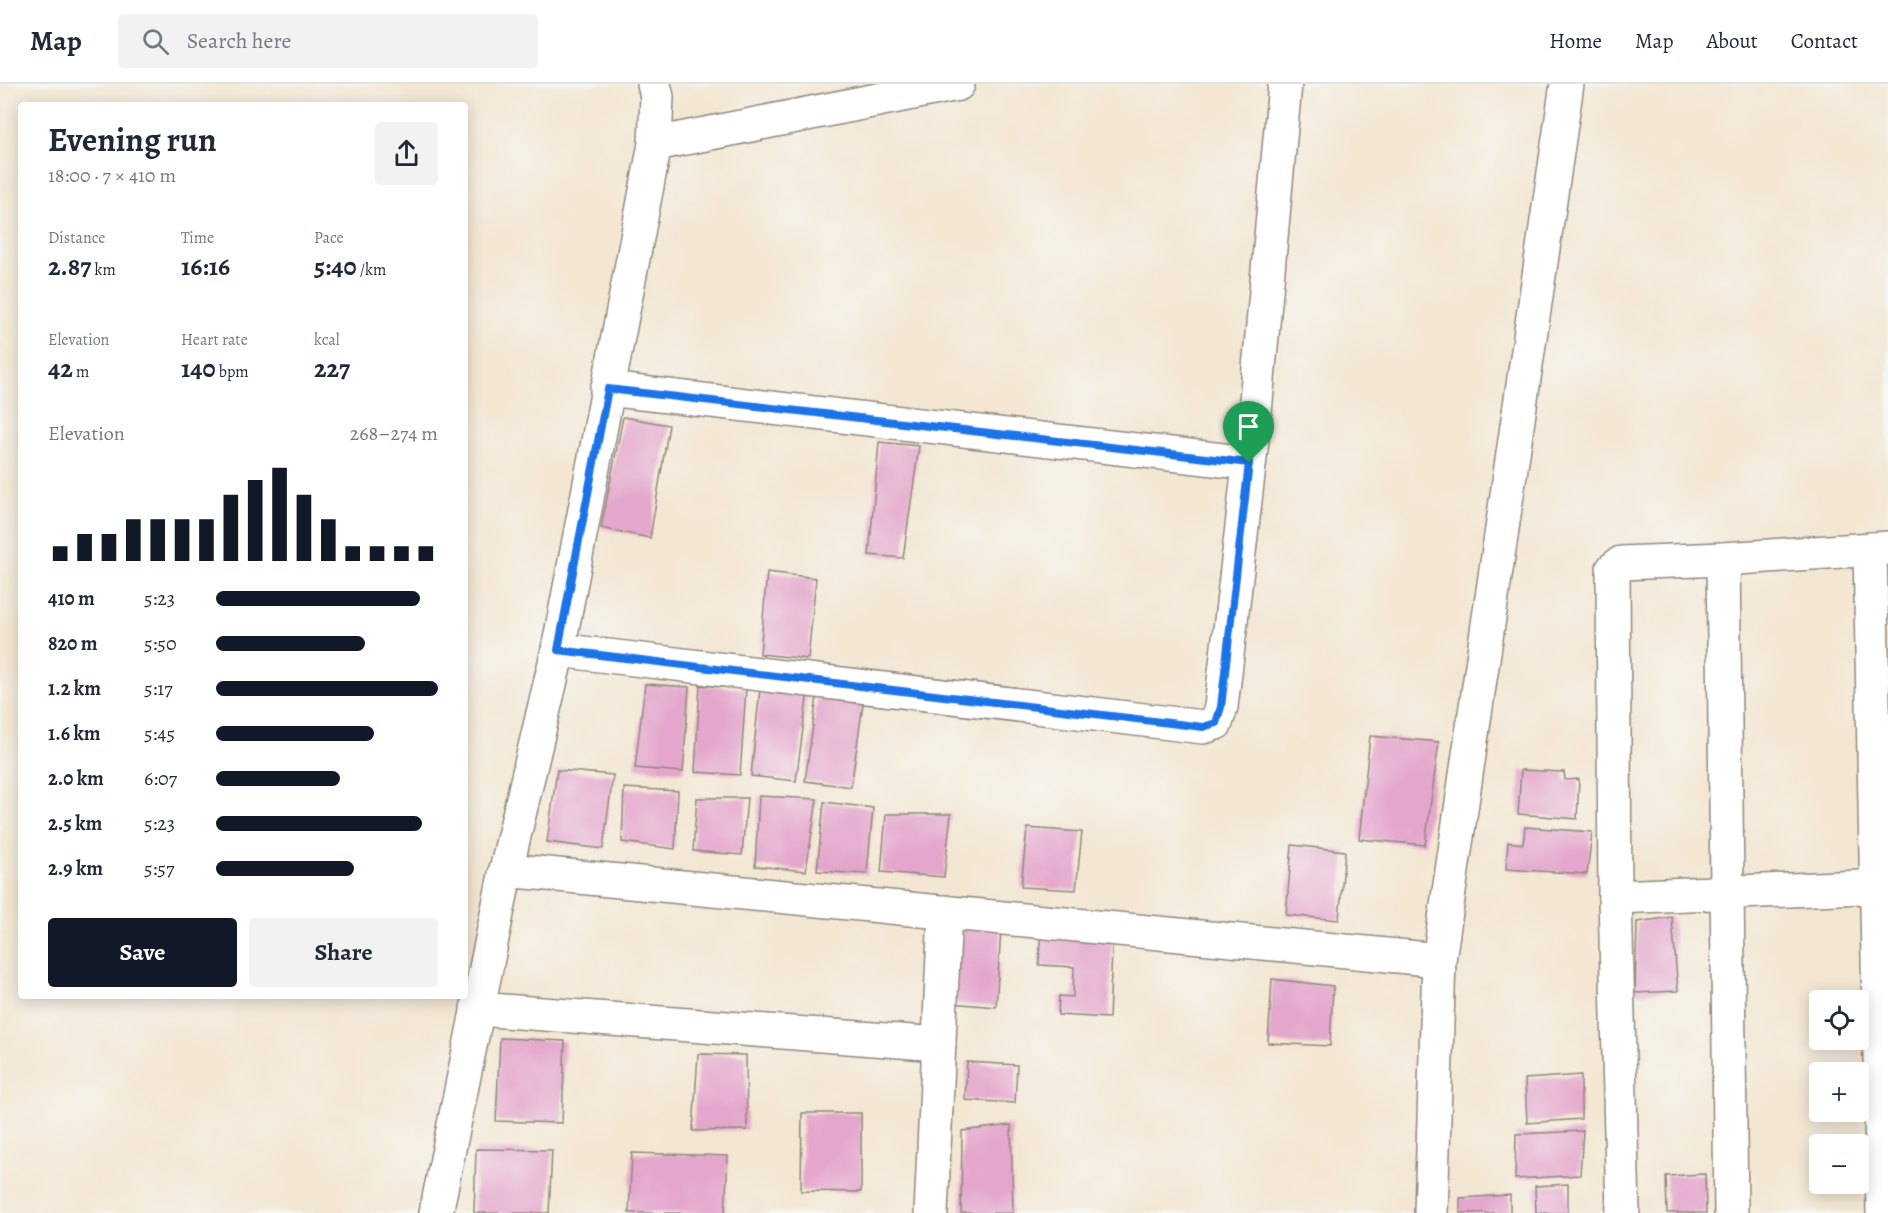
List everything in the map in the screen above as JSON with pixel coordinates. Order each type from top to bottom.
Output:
[{"type":"street","points":[[436,1213],[506,870],[558,650],[655,144],[657,97],[654,84]]},
{"type":"street","points":[[655,144],[958,84]]},
{"type":"street","points":[[558,650],[1203,727],[1216,723],[1221,707],[1249,463],[1285,84]]},
{"type":"street","points":[[1431,1213],[1439,960],[1568,84]]},
{"type":"street","points":[[608,389],[1249,463]]},
{"type":"street","points":[[1623,1213],[1615,897],[1613,569],[1621,563],[1724,559],[1879,548],[1883,1213]]},
{"type":"street","points":[[1724,559],[1731,1213]]},
{"type":"street","points":[[506,870],[1439,960]]},
{"type":"street","points":[[1615,897],[1882,886]]},
{"type":"street","points":[[931,1213],[945,912]]},
{"type":"street","points":[[477,1009],[939,1044]]},
{"type":"building","points":[[623,417],[669,425],[650,538],[601,528]]},
{"type":"building","points":[[879,442],[919,446],[903,558],[869,555]]},
{"type":"building","points":[[767,572],[816,578],[808,659],[760,654]]},
{"type":"building","points":[[645,684],[689,687],[683,772],[635,768]]},
{"type":"building","points":[[700,685],[746,689],[740,775],[695,772]]},
{"type":"building","points":[[760,688],[808,691],[796,781],[751,776]]},
{"type":"building","points":[[817,697],[863,704],[851,787],[805,781]]},
{"type":"building","points":[[1370,736],[1439,742],[1425,845],[1359,839]]},
{"type":"building","points":[[557,770],[613,775],[603,849],[547,842]]},
{"type":"building","points":[[1521,770],[1564,772],[1565,780],[1579,779],[1577,819],[1518,814]]},
{"type":"building","points":[[624,788],[678,791],[675,849],[622,842]]},
{"type":"building","points":[[759,796],[817,799],[806,871],[755,866]]},
{"type":"building","points":[[697,798],[747,798],[742,855],[693,851]]},
{"type":"building","points":[[824,802],[873,808],[867,874],[817,871]]},
{"type":"building","points":[[886,814],[951,814],[944,877],[881,872]]},
{"type":"building","points":[[1525,827],[1592,832],[1587,874],[1506,869],[1508,842],[1523,844]]},
{"type":"building","points":[[1027,828],[1082,832],[1076,890],[1021,887]]},
{"type":"building","points":[[1292,845],[1345,851],[1339,920],[1286,915]]},
{"type":"building","points":[[1672,917],[1678,991],[1635,993],[1637,922]]},
{"type":"building","points":[[955,925],[1001,929],[996,1007],[950,1003]]},
{"type":"building","points":[[1041,925],[1113,929],[1109,1018],[1058,1015],[1059,996],[1073,997],[1074,967],[1039,965]]},
{"type":"building","points":[[1272,979],[1333,986],[1330,1046],[1268,1043]]},
{"type":"building","points":[[500,1038],[565,1041],[562,1123],[496,1121]]},
{"type":"building","points":[[698,1054],[746,1055],[747,1130],[693,1131]]},
{"type":"building","points":[[967,1062],[1017,1065],[1015,1103],[965,1100]]},
{"type":"building","points":[[1581,1075],[1581,1119],[1527,1123],[1525,1079]]},
{"type":"building","points":[[802,1113],[861,1113],[861,1192],[801,1191]]},
{"type":"building","points":[[1011,1125],[1013,1213],[961,1213],[962,1131]]},
{"type":"building","points":[[1583,1131],[1580,1175],[1515,1179],[1516,1134]]},
{"type":"building","points":[[476,1149],[552,1150],[549,1213],[474,1213]]},
{"type":"building","points":[[632,1153],[728,1156],[725,1213],[629,1213]]},
{"type":"building","points":[[1705,1174],[1706,1213],[1667,1213],[1666,1176]]},
{"type":"building","points":[[1568,1184],[1568,1213],[1536,1213],[1535,1186]]},
{"type":"building","points":[[1510,1195],[1510,1213],[1460,1213],[1460,1198]]},
{"type":"route","points":[[608,389],[1249,463],[1221,707],[1216,723],[1203,727],[558,650],[608,389]]}]
